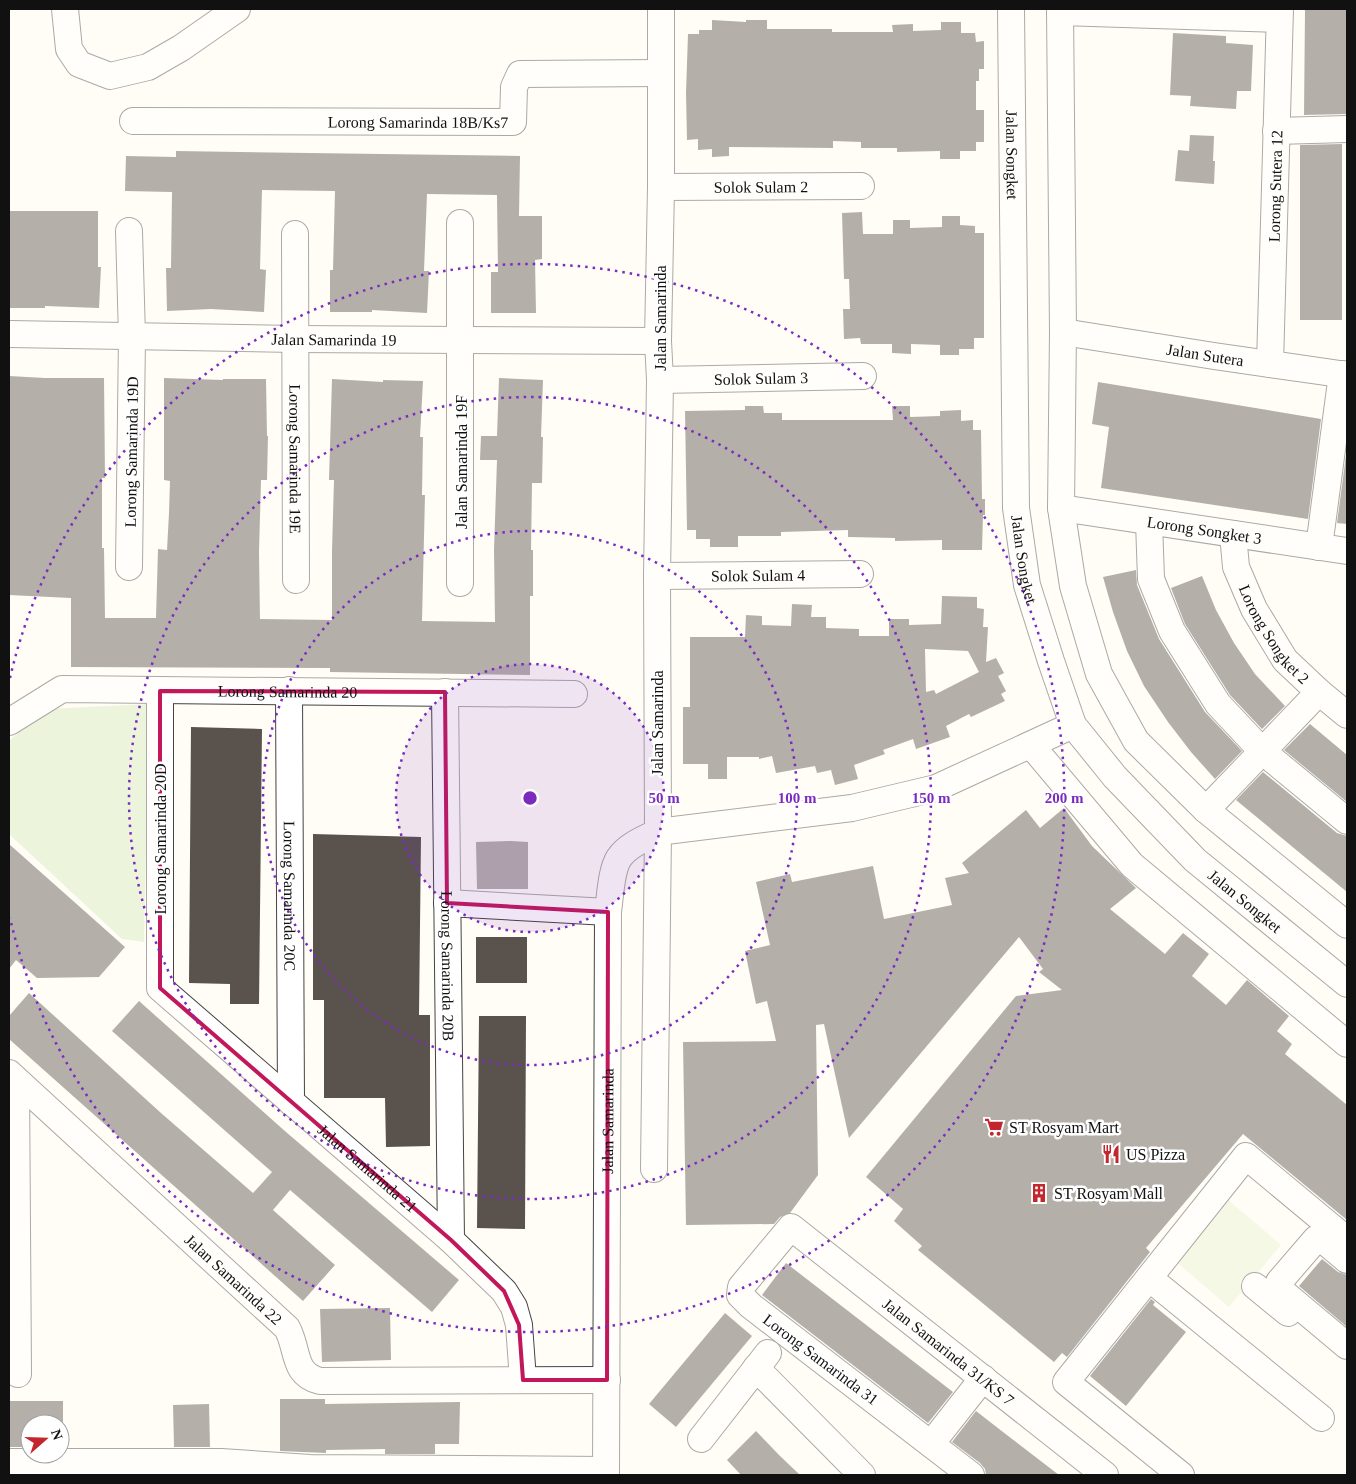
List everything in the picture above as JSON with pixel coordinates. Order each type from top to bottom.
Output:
[{"type":"street","points":[[65,9],[69,49],[79,64],[110,76],[148,67],[181,48],[236,9]]},
{"type":"street","name":"Jalan Samarinda","points":[[597,1472],[606,1380],[608,912],[611,884],[618,859],[634,844],[658,832],[657,576],[660,380],[658,340],[661,187],[661,9]]},
{"type":"street","name":"Jalan Songket","points":[[1012,9],[1016,508],[1027,585],[1051,661],[1074,725],[1116,777],[1195,860],[1347,984]]},
{"type":"street","points":[[1280,14],[1060,10],[1063,332],[1061,508],[1072,586],[1099,674],[1136,741],[1206,810],[1347,925]]},
{"type":"street","name":"Lorong Sutera 12","points":[[1270,364],[1280,14]]},
{"type":"street","name":"Lorong Samarinda 18B/Ks7","points":[[133,121],[513,122],[514,87],[520,74],[661,73]]},
{"type":"street","points":[[1276,131],[1347,129]]},
{"type":"street","name":"Solok Sulam 2","points":[[661,187],[861,186]]},
{"type":"street","name":"Jalan Samarinda 19F","points":[[460,223],[460,583]]},
{"type":"street","name":"Lorong Samarinda 19D","points":[[129,232],[132,336],[130,567]]},
{"type":"street","name":"Lorong Samarinda 19E","points":[[294,234],[296,580]]},
{"type":"street","name":"Jalan Sutera","points":[[1063,332],[1344,374]]},
{"type":"street","name":"Jalan Samarinda 19","points":[[9,334],[294,339],[658,340]]},
{"type":"street","points":[[1319,547],[1344,374]]},
{"type":"street","name":"Solok Sulam 3","points":[[660,380],[863,376]]},
{"type":"street","name":"Lorong Songket 3","points":[[1061,508],[1347,551]]},
{"type":"street","points":[[1149,522],[1151,579],[1172,631],[1218,704],[1262,751],[1347,821]]},
{"type":"street","name":"Lorong Songket 2","points":[[1233,534],[1236,567],[1254,609],[1286,660],[1319,692],[1347,715]]},
{"type":"street","name":"Solok Sulam 4","points":[[657,576],[860,574]]},
{"type":"street","name":"Lorong Samarinda 20","points":[[9,722],[62,689],[574,694]]},
{"type":"street","name":"Lorong Samarinda 20D","points":[[160,690],[160,988]]},
{"type":"street","name":"Lorong Samarinda 20C","points":[[289,690],[291,1102]]},
{"type":"street","name":"Lorong Samarinda 20B","points":[[445,692],[451,1240]]},
{"type":"street","points":[[1206,810],[1319,692]]},
{"type":"street","points":[[654,1170],[658,832],[861,805],[936,788],[1074,725]]},
{"type":"street","points":[[1031,745],[1132,865],[1347,1044]]},
{"type":"street","points":[[447,903],[608,912]]},
{"type":"street","name":"Jalan Samarinda 21","points":[[160,988],[451,1240],[504,1291],[514,1307],[519,1325],[523,1380]]},
{"type":"street","points":[[12,1076],[13,1306],[18,1374]]},
{"type":"street","name":"Jalan Samarinda 22","points":[[12,1076],[287,1328],[292,1337],[300,1368],[311,1379],[320,1381],[606,1380]]},
{"type":"street","points":[[1181,1475],[1066,1382],[1246,1156],[1347,1240]]},
{"type":"street","name":"Jalan Samarinda 31/KS 7","points":[[791,1227],[1105,1475]]},
{"type":"street","name":"Lorong Samarinda 31","points":[[791,1227],[741,1287],[740,1295],[751,1306],[971,1475]]},
{"type":"street","points":[[1347,1260],[1322,1239],[1316,1240],[1279,1282],[1279,1289],[1347,1346]]},
{"type":"street","points":[[1149,1278],[1320,1418]]},
{"type":"street","points":[[1255,1286],[1347,1364]]},
{"type":"street","points":[[701,1439],[762,1361],[862,1475]]},
{"type":"street","points":[[931,1444],[983,1378]]},
{"type":"street","points":[[9,1462],[221,1462],[310,1468],[597,1472]]},
{"type":"highlighted area","points":[[160,691],[445,692],[447,903],[608,912],[607,1380],[523,1380],[519,1325],[504,1291],[451,1240],[160,988]]},
{"type":"green space","points":[[149,704],[144,942],[122,939],[9,834],[9,741],[46,709]]},
{"type":"green space","points":[[1227,1199],[1281,1245],[1229,1307],[1174,1260]]},
{"type":"building","points":[[1305,9],[1347,9],[1347,114],[1304,115]]},
{"type":"building","points":[[712,20],[746,22],[746,20],[767,20],[767,29],[832,29],[832,32],[893,32],[892,25],[913,24],[913,31],[941,30],[941,22],[961,22],[961,33],[975,33],[976,42],[984,41],[984,69],[979,69],[979,81],[976,81],[976,110],[984,110],[984,142],[976,142],[976,151],[960,151],[960,159],[940,159],[940,151],[897,152],[897,148],[861,148],[861,142],[833,141],[833,148],[729,147],[729,156],[712,157],[712,149],[698,150],[698,139],[687,140],[686,93],[688,34],[699,34],[699,30],[712,30]]},
{"type":"building","points":[[1173,33],[1226,36],[1226,43],[1253,45],[1251,91],[1237,91],[1236,109],[1190,106],[1191,96],[1170,95]]},
{"type":"building","points":[[1190,135],[1214,136],[1214,184],[1175,181],[1178,150],[1189,151]]},
{"type":"building","points":[[1342,144],[1342,320],[1300,320],[1300,145]]},
{"type":"building","points":[[176,151],[520,156],[519,216],[542,216],[542,259],[535,260],[536,313],[491,313],[491,272],[498,272],[497,195],[427,194],[424,271],[429,271],[427,313],[372,310],[372,312],[330,312],[330,270],[333,270],[335,191],[262,190],[260,269],[266,270],[264,312],[211,309],[167,311],[166,268],[171,268],[172,192],[125,191],[126,156],[176,157]]},
{"type":"building","points":[[9,211],[98,211],[98,267],[101,267],[99,308],[45,306],[45,308],[9,308]]},
{"type":"building","points":[[862,212],[863,234],[893,234],[893,220],[910,220],[910,228],[942,227],[942,216],[960,216],[960,225],[975,226],[975,233],[984,233],[984,338],[974,338],[974,349],[959,349],[959,355],[940,355],[940,345],[911,344],[911,354],[892,353],[892,344],[861,344],[860,338],[844,339],[843,309],[850,309],[849,279],[844,279],[842,213]]},
{"type":"building","points":[[9,376],[104,378],[105,478],[102,478],[102,548],[104,548],[105,618],[156,618],[158,549],[167,550],[169,513],[170,481],[164,480],[164,378],[266,379],[267,480],[261,480],[260,619],[332,620],[334,480],[329,480],[332,379],[383,382],[383,380],[423,381],[420,437],[423,437],[422,495],[425,495],[422,621],[495,622],[494,550],[497,460],[480,460],[481,436],[497,436],[499,378],[543,380],[542,483],[532,483],[531,550],[533,550],[533,596],[530,596],[530,675],[330,672],[330,668],[71,667],[71,598],[9,595]]},
{"type":"building","points":[[1098,382],[1321,419],[1308,519],[1101,488],[1109,427],[1092,424]]},
{"type":"building","points":[[745,406],[763,406],[764,413],[782,413],[782,420],[893,420],[892,406],[910,406],[910,417],[940,416],[940,411],[961,410],[961,421],[973,420],[973,430],[981,430],[982,499],[985,499],[982,550],[942,550],[942,540],[895,541],[895,538],[848,537],[848,530],[781,532],[781,536],[738,536],[738,547],[710,547],[710,539],[696,539],[696,530],[687,530],[685,411],[745,410]]},
{"type":"building","points":[[1347,448],[1347,524],[1337,523]]},
{"type":"building","points":[[1136,570],[1137,585],[1159,639],[1205,712],[1242,751],[1215,779],[1168,722],[1144,686],[1127,651],[1103,577]]},
{"type":"building","points":[[1202,576],[1216,610],[1234,643],[1255,674],[1285,706],[1262,729],[1230,695],[1185,624],[1171,588]]},
{"type":"building","points":[[942,596],[977,597],[977,608],[984,609],[983,627],[988,627],[986,662],[996,658],[1004,673],[998,676],[1006,691],[1001,694],[1005,701],[971,717],[969,714],[946,726],[950,737],[916,749],[913,739],[883,750],[885,754],[854,765],[858,779],[835,785],[831,770],[817,773],[815,766],[776,773],[772,756],[759,759],[759,757],[727,757],[727,779],[708,779],[708,764],[683,764],[683,707],[690,707],[690,637],[745,637],[746,615],[762,616],[762,625],[791,626],[792,604],[812,605],[811,617],[826,617],[826,628],[859,629],[859,636],[889,636],[889,619],[909,619],[909,625],[941,624]],"holes":[[[925,649],[968,651],[979,672],[936,694],[934,690],[926,692]]]},
{"type":"building","points":[[1310,724],[1347,755],[1347,802],[1284,750]]},
{"type":"building","points":[[191,727],[262,729],[259,1004],[230,1004],[230,984],[189,983]]},
{"type":"building","points":[[1263,772],[1337,833],[1347,836],[1347,892],[1236,800]]},
{"type":"building","points":[[1064,808],[1092,846],[1136,888],[1110,909],[1165,954],[1183,933],[1209,954],[1192,976],[1226,1005],[1247,980],[1289,1016],[1277,1031],[1292,1044],[1285,1054],[1347,1105],[1347,1220],[1243,1134],[1146,1248],[1150,1252],[1067,1357],[1062,1353],[1054,1362],[918,1250],[922,1246],[894,1221],[903,1209],[866,1177],[1016,996],[1062,990],[1039,972],[1043,969],[1019,937],[849,1138],[824,1024],[816,1025],[818,1175],[790,1213],[780,1217],[774,1224],[686,1225],[683,1042],[776,1041],[767,1001],[756,1004],[745,951],[770,945],[756,882],[790,874],[792,882],[873,866],[884,919],[952,905],[945,878],[969,873],[962,863],[1026,810],[1040,828]]},
{"type":"building","points":[[313,834],[421,837],[419,1015],[430,1015],[430,1146],[386,1147],[385,1098],[324,1098],[324,1000],[313,1000]]},
{"type":"building","points":[[476,842],[528,842],[528,889],[477,889]]},
{"type":"building","points":[[9,844],[125,947],[99,977],[37,978],[16,960],[9,969]]},
{"type":"building","points":[[476,937],[527,937],[527,983],[476,983]]},
{"type":"building","points":[[29,993],[161,1113],[253,1193],[272,1172],[112,1031],[139,1001],[286,1132],[459,1280],[432,1312],[290,1190],[273,1210],[335,1265],[303,1301],[9,1039],[9,1016]]},
{"type":"building","points":[[479,1016],[526,1016],[525,1229],[477,1228]]},
{"type":"building","points":[[1322,1259],[1338,1272],[1347,1275],[1347,1327],[1299,1286]]},
{"type":"building","points":[[786,1263],[953,1392],[928,1423],[762,1295]]},
{"type":"building","points":[[1151,1299],[1155,1302],[1153,1305],[1186,1332],[1126,1406],[1090,1376]]},
{"type":"building","points":[[390,1308],[391,1360],[322,1362],[320,1309]]},
{"type":"building","points":[[725,1313],[752,1336],[676,1427],[649,1404]]},
{"type":"building","points":[[280,1399],[325,1399],[325,1404],[460,1402],[459,1444],[435,1444],[435,1454],[385,1454],[385,1449],[326,1450],[326,1453],[280,1451]]},
{"type":"building","points":[[9,1401],[63,1401],[63,1414],[20,1414],[20,1447],[9,1447]]},
{"type":"building","points":[[209,1404],[210,1447],[174,1447],[173,1405]]},
{"type":"building","points":[[976,1411],[1059,1475],[986,1475],[985,1469],[980,1463],[952,1442]]},
{"type":"building","points":[[756,1431],[800,1475],[741,1475],[727,1460]]},
{"type":"place","name":"ST Rosyam Mart","points":[[994,1127]]},
{"type":"place","name":"US Pizza","points":[[1111,1154]]},
{"type":"place","name":"ST Rosyam Mall","points":[[1039,1193]]}]
